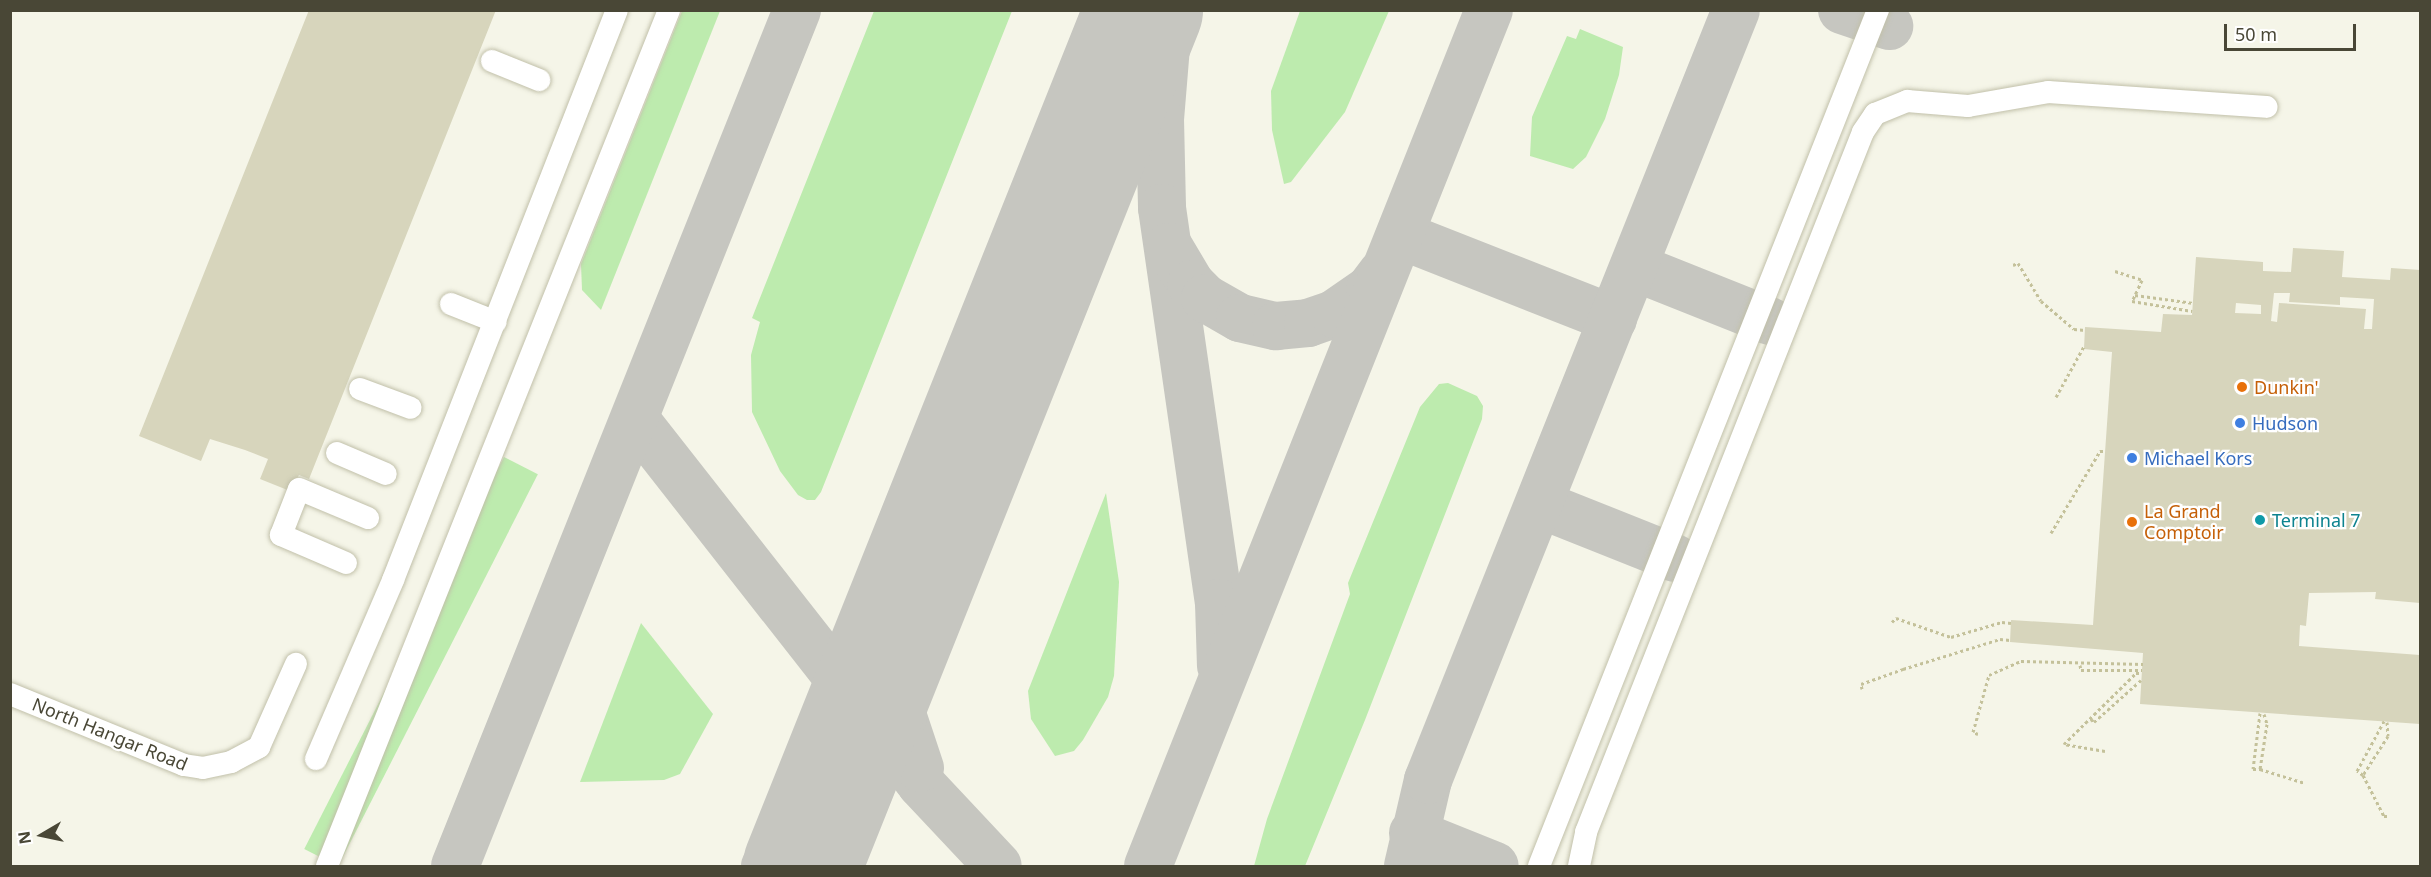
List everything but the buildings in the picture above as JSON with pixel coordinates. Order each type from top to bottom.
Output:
[{"type":"street","points":[[316,759],[496,322],[617,10]]},
{"type":"street","points":[[327,867],[669,10]]},
{"type":"street","points":[[1539,867],[1878,10]]},
{"type":"street","points":[[492,61],[539,80]]},
{"type":"street","points":[[1580,867],[1582,843],[1863,132],[1875,114],[1899,102],[1968,106],[2048,92],[2266,107]]},
{"type":"street","points":[[451,304],[496,322]]},
{"type":"street","points":[[360,388],[411,408]]},
{"type":"street","points":[[337,453],[386,474]]},
{"type":"street","points":[[346,563],[281,535],[299,489],[368,518]]},
{"type":"street","name":"North Hangar Road","points":[[10,694],[184,765],[203,768],[231,762],[259,747],[296,664]]},
{"type":"path","points":[[2013,265],[2018,263],[2041,301],[2074,329],[2085,330]]},
{"type":"path","points":[[2115,271],[2142,280],[2132,301],[2192,311]]},
{"type":"path","points":[[2135,294],[2193,303]]},
{"type":"path","points":[[2056,397],[2084,346]]},
{"type":"path","points":[[2051,533],[2100,451],[2105,451]]},
{"type":"path","points":[[1892,622],[1896,618],[1951,637],[2011,623]]},
{"type":"path","points":[[1862,689],[1861,684],[1904,669],[2000,639],[2010,640]]},
{"type":"path","points":[[1978,734],[1973,732],[1989,675],[2020,661],[2080,665],[2142,664]]},
{"type":"path","points":[[2080,665],[2081,670],[2142,671],[2136,673],[2064,744],[2105,751]]},
{"type":"path","points":[[2091,719],[2094,722],[2141,680]]},
{"type":"path","points":[[2260,769],[2267,724],[2262,713],[2253,769],[2306,783]]},
{"type":"path","points":[[2364,775],[2388,736],[2386,721],[2357,771],[2364,775],[2384,816],[2390,816]]},
{"type":"green space","points":[[682,11],[720,11],[601,310],[582,290],[581,264]]},
{"type":"green space","points":[[874,11],[1012,11],[821,492],[815,500],[807,500],[798,495],[780,471],[752,412],[751,355],[760,322],[752,318]]},
{"type":"green space","points":[[1300,11],[1389,11],[1345,112],[1291,182],[1284,184],[1272,130],[1271,91]]},
{"type":"green space","points":[[1580,29],[1623,47],[1619,75],[1605,119],[1586,157],[1573,169],[1530,156],[1532,117],[1567,36],[1576,39]]},
{"type":"green space","points":[[1448,383],[1477,396],[1483,406],[1482,419],[1365,720],[1305,866],[1254,866],[1267,819],[1350,594],[1348,583],[1420,407],[1439,384]]},
{"type":"green space","points":[[504,457],[538,474],[338,866],[304,849]]},
{"type":"green space","points":[[1106,493],[1119,582],[1114,676],[1108,697],[1083,740],[1074,751],[1055,756],[1031,719],[1028,691]]},
{"type":"green space","points":[[641,623],[713,714],[680,774],[664,780],[580,782]]},
{"type":"taxiway","points":[[455,866],[797,10]]},
{"type":"taxiway","points":[[1169,10],[1160,119],[1162,208],[1219,603],[1221,666]]},
{"type":"taxiway","points":[[1148,866],[1489,10]]},
{"type":"taxiway","points":[[1408,866],[1428,780],[1736,10]]},
{"type":"taxiway","points":[[1842,10],[1889,26]]},
{"type":"taxiway","points":[[1400,235],[1613,319]]},
{"type":"taxiway","points":[[1169,247],[1191,284],[1205,298],[1240,318],[1276,326],[1308,323],[1334,314],[1370,289],[1382,273]]},
{"type":"taxiway","points":[[1634,267],[1770,321]]},
{"type":"taxiway","points":[[635,419],[921,784],[998,866]]},
{"type":"taxiway","points":[[920,768],[903,717],[901,645],[908,614],[972,447]]},
{"type":"taxiway","points":[[1539,504],[1675,558]]},
{"type":"taxiway","points":[[765,866],[798,847],[809,833],[868,688]]},
{"type":"taxiway","points":[[1413,833],[1495,866]]},
{"type":"runway","points":[[802,866],[1144,10]]},
{"type":"place","name":"Dunkin'","points":[[2242,387]]},
{"type":"place","name":"Hudson","points":[[2240,423]]},
{"type":"place","name":"Michael Kors","points":[[2132,458]]},
{"type":"place","name":"Terminal 7","points":[[2260,520]]},
{"type":"place","name":"La Grand Comptoir","points":[[2132,522]]}]
